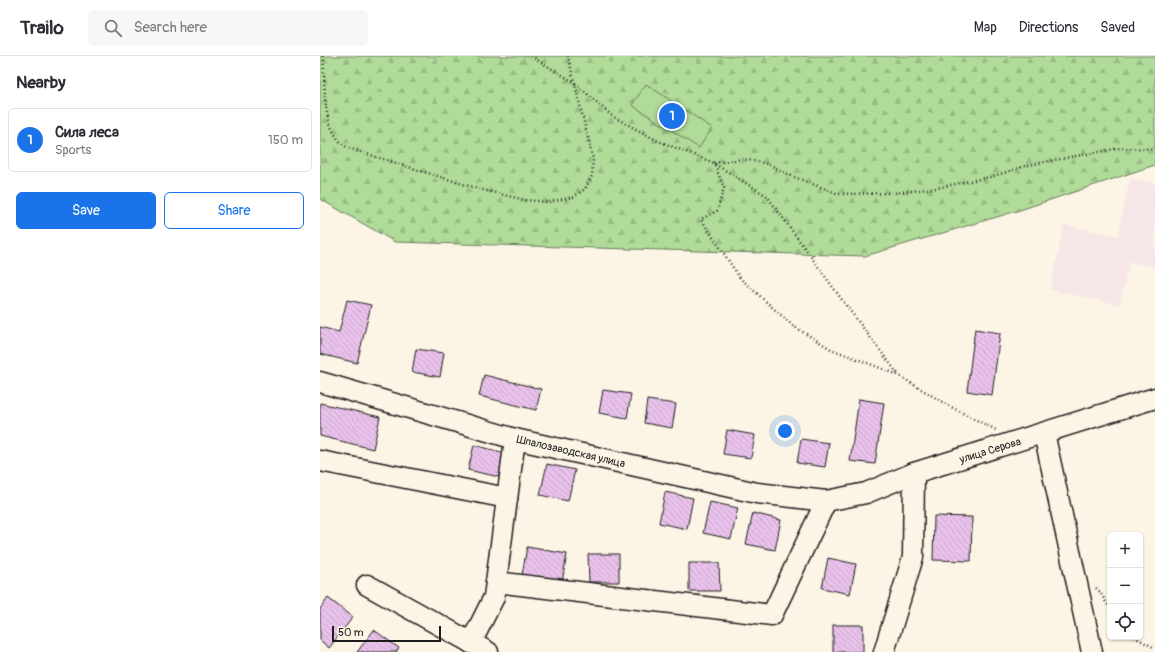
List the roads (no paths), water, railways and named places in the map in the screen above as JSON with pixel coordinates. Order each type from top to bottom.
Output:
[{"type":"street","name":"Шпалозаводская улица","points":[[320,382],[514,439],[757,493],[826,501]]},
{"type":"street","name":"улица Серова","points":[[826,501],[866,493],[914,473],[1155,398]]},
{"type":"street","points":[[1044,433],[1092,652]]},
{"type":"street","points":[[471,643],[494,597],[514,439]]},
{"type":"street","points":[[320,461],[507,498]]},
{"type":"street","points":[[884,652],[914,557],[914,473]]},
{"type":"street","points":[[496,582],[772,615],[826,501]]},
{"type":"street","points":[[367,585],[488,652]]},
{"type":"place","name":"Сила леса","points":[[672,116]]}]
